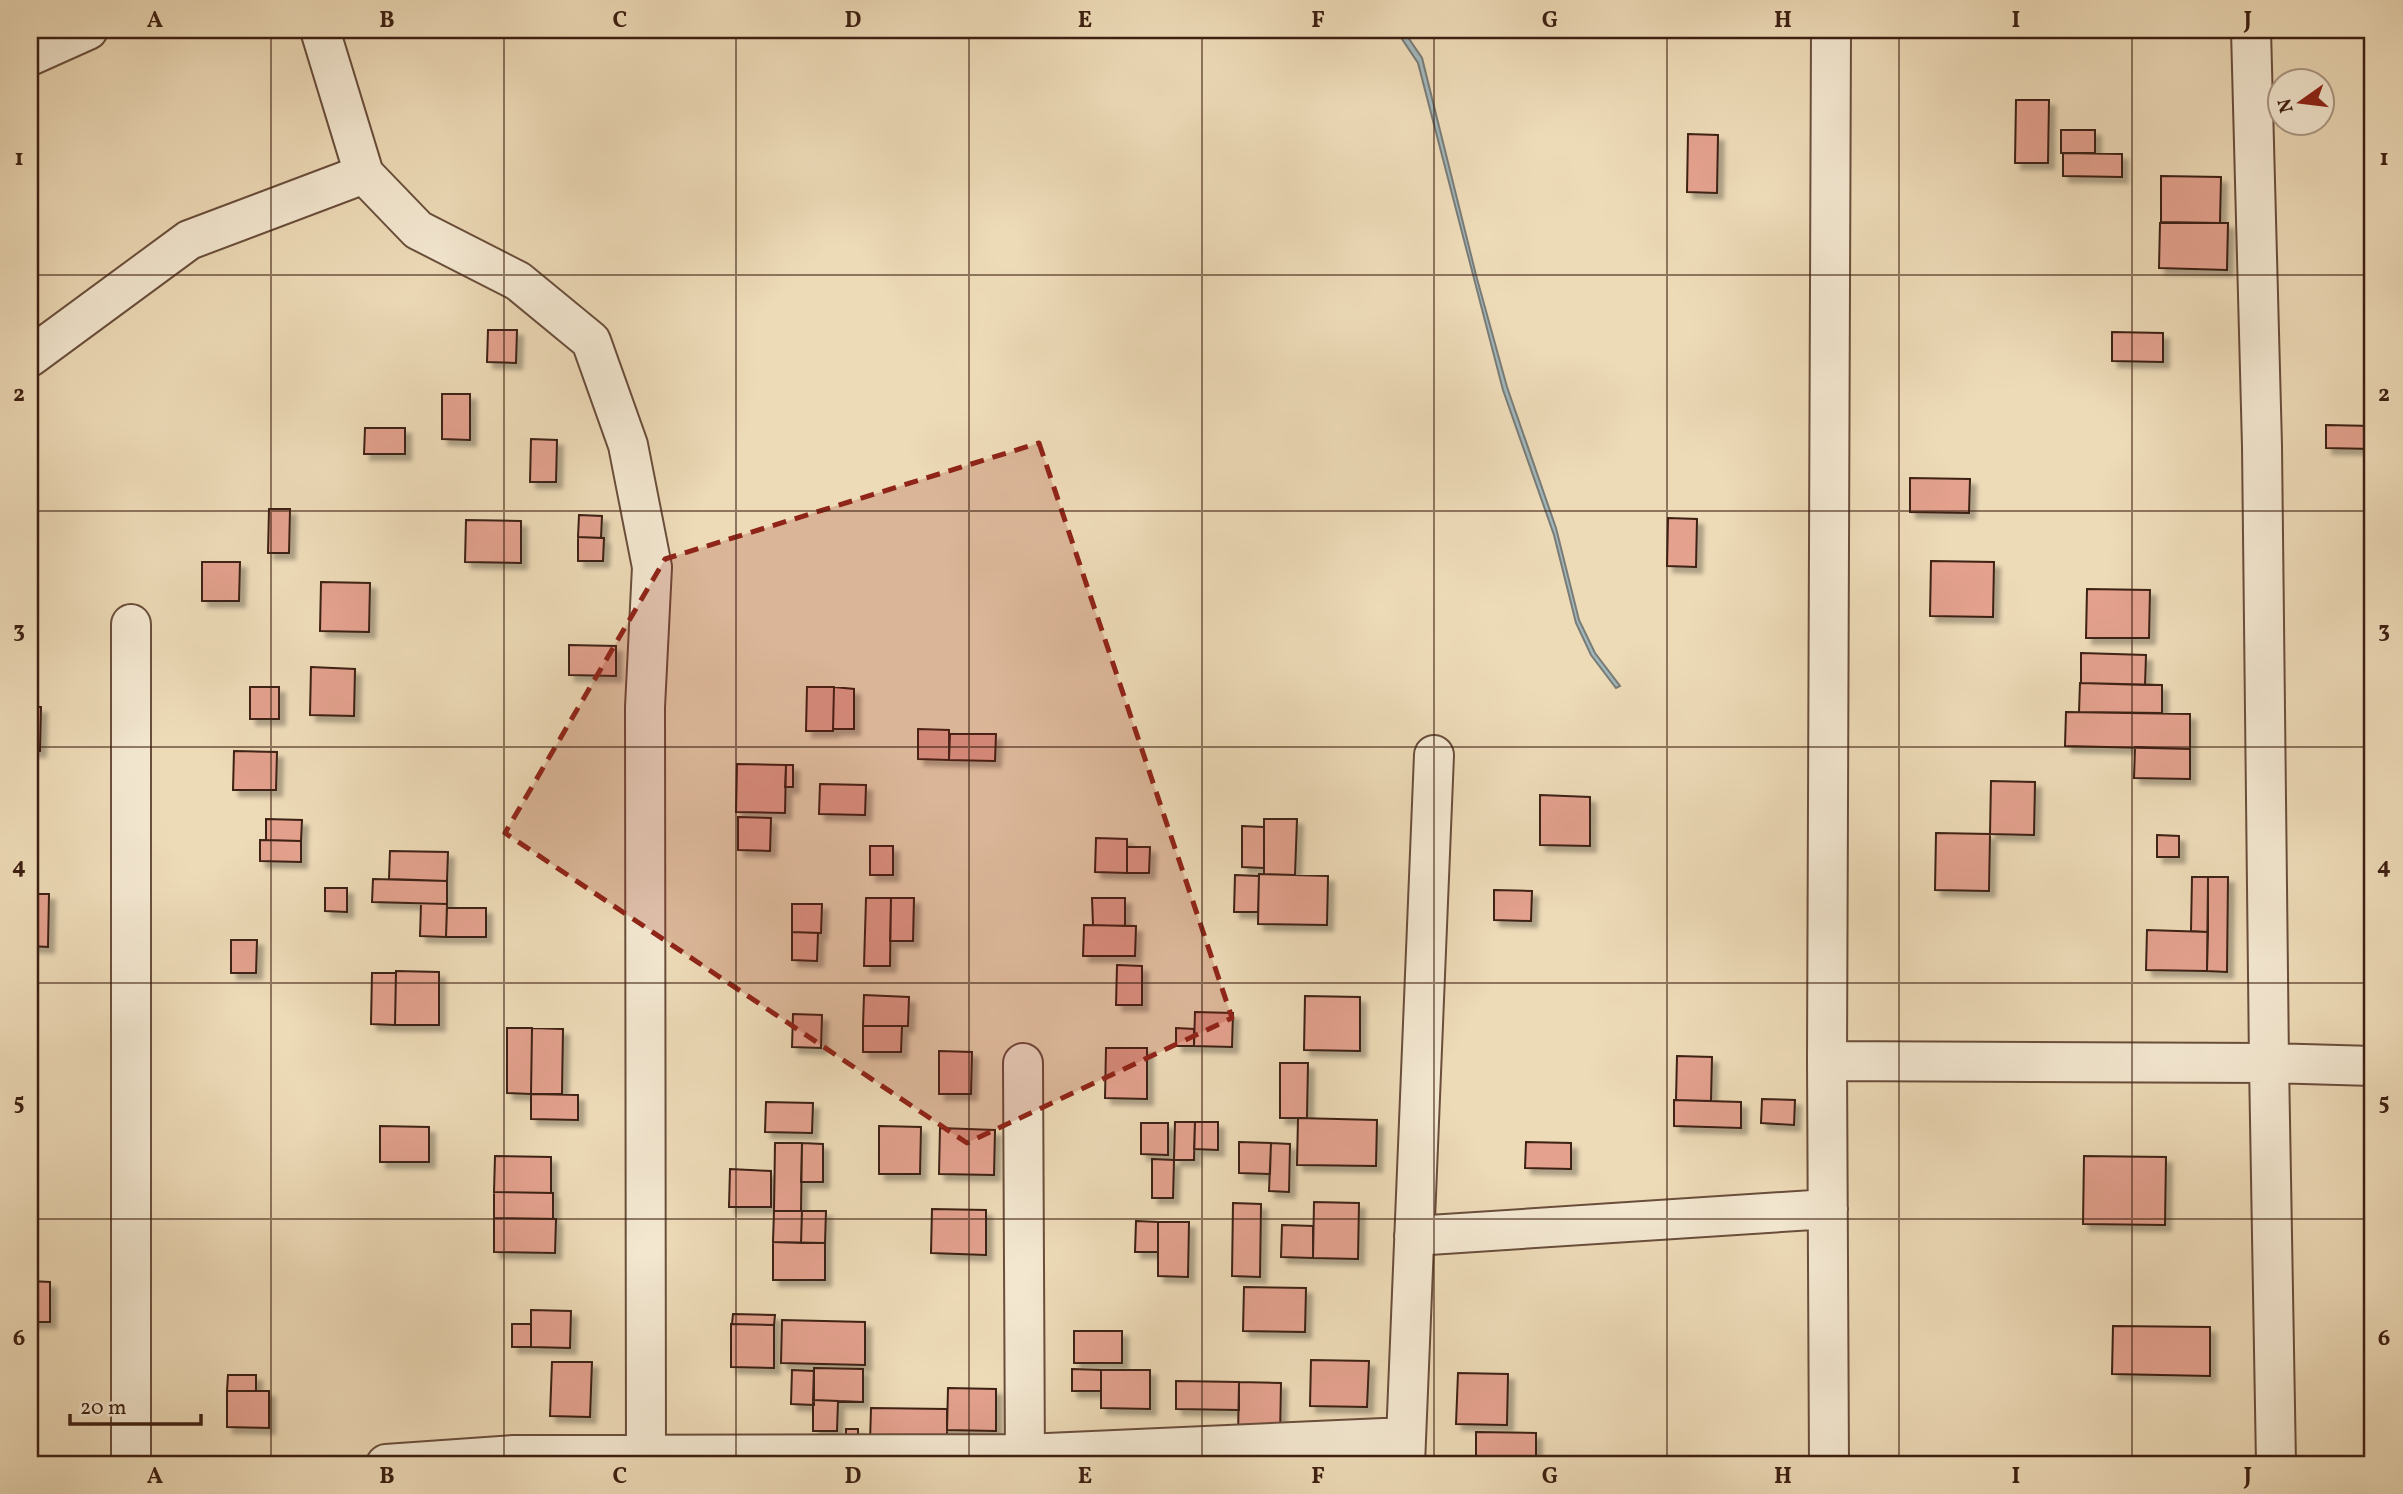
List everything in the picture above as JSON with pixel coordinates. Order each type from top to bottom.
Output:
[{"type":"street","points":[[30,56],[88,30]]},
{"type":"street","points":[[320,30],[364,174],[418,230],[518,281],[591,341],[628,445],[652,567],[645,707],[646,1460]]},
{"type":"street","points":[[1829,1464],[1827,1060],[1831,30]]},
{"type":"street","points":[[2251,30],[2262,446],[2276,1464]]},
{"type":"street","points":[[30,357],[189,240],[364,174]]},
{"type":"street","points":[[131,624],[131,1464]]},
{"type":"street","points":[[386,1464],[514,1455],[646,1460],[1025,1459],[1405,1451],[1434,755]]},
{"type":"street","points":[[1827,1060],[2373,1066]]},
{"type":"street","points":[[1023,1063],[1025,1459]]},
{"type":"street","points":[[1414,1236],[1828,1209]]},
{"type":"highlighted area","points":[[1039,443],[1232,1018],[967,1143],[505,833],[665,559]]},
{"type":"water","points":[[1396,30],[1403,30],[1422,58],[1507,387],[1556,528],[1579,620],[1595,653],[1620,686],[1616,688],[1591,655],[1576,623],[1554,535],[1503,390],[1418,63]]},
{"type":"building","points":[[2016,100],[2049,100],[2048,163],[2015,163]]},
{"type":"building","points":[[2061,130],[2095,130],[2095,153],[2061,153]]},
{"type":"building","points":[[1688,134],[1718,135],[1717,193],[1687,192]]},
{"type":"building","points":[[2063,153],[2122,154],[2122,177],[2063,176]]},
{"type":"building","points":[[2161,176],[2221,177],[2220,223],[2161,222]]},
{"type":"building","points":[[2160,223],[2228,223],[2227,270],[2159,268]]},
{"type":"building","points":[[488,330],[517,330],[516,363],[487,362]]},
{"type":"building","points":[[2112,332],[2163,333],[2163,362],[2112,361]]},
{"type":"building","points":[[442,394],[470,394],[470,440],[442,439]]},
{"type":"building","points":[[2326,425],[2373,426],[2373,449],[2326,448]]},
{"type":"building","points":[[365,428],[405,428],[405,454],[364,454]]},
{"type":"building","points":[[531,439],[557,440],[556,482],[530,482]]},
{"type":"building","points":[[1910,478],[1970,479],[1969,513],[1910,512]]},
{"type":"building","points":[[269,509],[290,509],[289,553],[268,553]]},
{"type":"building","points":[[579,515],[602,516],[601,538],[578,537]]},
{"type":"building","points":[[1668,518],[1697,519],[1696,567],[1667,566]]},
{"type":"building","points":[[466,520],[521,521],[521,563],[465,562]]},
{"type":"building","points":[[578,537],[604,538],[603,561],[578,561]]},
{"type":"building","points":[[1931,561],[1994,562],[1993,617],[1930,616]]},
{"type":"building","points":[[202,562],[240,562],[239,601],[202,601]]},
{"type":"building","points":[[321,582],[370,583],[369,632],[320,631]]},
{"type":"building","points":[[2087,589],[2150,590],[2149,638],[2086,638]]},
{"type":"building","points":[[569,645],[616,646],[616,676],[569,675]]},
{"type":"building","points":[[2081,653],[2146,655],[2145,685],[2081,683]]},
{"type":"building","points":[[311,667],[355,669],[354,716],[310,715]]},
{"type":"building","points":[[2080,683],[2162,685],[2162,713],[2079,712]]},
{"type":"building","points":[[250,687],[279,687],[279,719],[250,719]]},
{"type":"building","points":[[807,687],[834,687],[833,731],[806,731]]},
{"type":"building","points":[[834,687],[854,689],[854,729],[833,729]]},
{"type":"building","points":[[30,707],[41,707],[40,751],[30,751]]},
{"type":"building","points":[[2066,712],[2190,714],[2190,749],[2065,746]]},
{"type":"building","points":[[918,729],[949,730],[949,760],[918,759]]},
{"type":"building","points":[[950,734],[996,734],[995,761],[949,760]]},
{"type":"building","points":[[2135,747],[2190,749],[2190,779],[2134,778]]},
{"type":"building","points":[[234,751],[277,752],[276,790],[233,790]]},
{"type":"building","points":[[737,764],[786,765],[785,813],[736,812]]},
{"type":"building","points":[[786,765],[793,765],[793,787],[785,787]]},
{"type":"building","points":[[1991,781],[2035,782],[2034,835],[1990,834]]},
{"type":"building","points":[[820,784],[866,785],[865,815],[819,814]]},
{"type":"building","points":[[1540,795],[1590,797],[1590,846],[1540,845]]},
{"type":"building","points":[[738,817],[771,818],[770,851],[738,850]]},
{"type":"building","points":[[266,819],[302,820],[301,841],[266,840]]},
{"type":"building","points":[[1264,819],[1297,819],[1295,875],[1264,874]]},
{"type":"building","points":[[1242,826],[1264,827],[1264,868],[1242,867]]},
{"type":"building","points":[[1936,833],[1990,834],[1989,891],[1935,890]]},
{"type":"building","points":[[2157,835],[2179,836],[2179,857],[2157,857]]},
{"type":"building","points":[[1096,838],[1127,839],[1127,873],[1095,872]]},
{"type":"building","points":[[260,840],[301,841],[301,862],[260,861]]},
{"type":"building","points":[[870,846],[893,846],[893,875],[870,875]]},
{"type":"building","points":[[1127,847],[1150,847],[1149,873],[1127,873]]},
{"type":"building","points":[[390,851],[448,852],[447,881],[389,879]]},
{"type":"building","points":[[1259,874],[1328,876],[1327,925],[1258,924]]},
{"type":"building","points":[[1235,875],[1259,876],[1258,912],[1234,912]]},
{"type":"building","points":[[2192,877],[2208,877],[2208,932],[2191,931]]},
{"type":"building","points":[[2208,877],[2228,877],[2227,972],[2207,971]]},
{"type":"building","points":[[373,879],[447,881],[447,904],[372,902]]},
{"type":"building","points":[[325,888],[347,888],[347,912],[325,911]]},
{"type":"building","points":[[1494,890],[1532,891],[1531,921],[1494,920]]},
{"type":"building","points":[[30,894],[49,894],[48,947],[30,946]]},
{"type":"building","points":[[866,898],[891,898],[890,966],[864,966]]},
{"type":"building","points":[[891,898],[914,898],[913,941],[890,941]]},
{"type":"building","points":[[1092,898],[1125,898],[1125,926],[1093,925]]},
{"type":"building","points":[[421,904],[447,904],[446,937],[420,936]]},
{"type":"building","points":[[792,904],[822,904],[821,933],[792,932]]},
{"type":"building","points":[[447,908],[486,908],[486,937],[446,937]]},
{"type":"building","points":[[1084,925],[1136,926],[1135,956],[1083,956]]},
{"type":"building","points":[[2147,930],[2208,932],[2207,971],[2146,970]]},
{"type":"building","points":[[792,932],[818,933],[817,961],[792,960]]},
{"type":"building","points":[[231,940],[257,940],[256,973],[231,973]]},
{"type":"building","points":[[1117,965],[1142,966],[1142,1005],[1116,1005]]},
{"type":"building","points":[[396,971],[439,972],[439,1025],[395,1025]]},
{"type":"building","points":[[372,973],[396,973],[395,1025],[371,1024]]},
{"type":"building","points":[[864,995],[909,997],[908,1026],[863,1026]]},
{"type":"building","points":[[1305,996],[1360,997],[1360,1051],[1304,1050]]},
{"type":"building","points":[[1195,1012],[1233,1013],[1232,1047],[1194,1046]]},
{"type":"building","points":[[793,1014],[822,1015],[821,1048],[792,1047]]},
{"type":"building","points":[[863,1026],[902,1026],[901,1052],[863,1052]]},
{"type":"building","points":[[507,1028],[532,1028],[531,1094],[507,1093]]},
{"type":"building","points":[[532,1028],[563,1029],[562,1094],[531,1094]]},
{"type":"building","points":[[1176,1028],[1194,1029],[1194,1046],[1176,1046]]},
{"type":"building","points":[[1106,1048],[1147,1048],[1147,1099],[1105,1098]]},
{"type":"building","points":[[939,1051],[972,1052],[971,1094],[939,1094]]},
{"type":"building","points":[[1677,1056],[1712,1057],[1711,1101],[1676,1100]]},
{"type":"building","points":[[1280,1063],[1308,1063],[1307,1118],[1280,1118]]},
{"type":"building","points":[[531,1094],[578,1095],[578,1120],[531,1119]]},
{"type":"building","points":[[1762,1099],[1795,1100],[1794,1125],[1761,1123]]},
{"type":"building","points":[[1674,1100],[1741,1102],[1741,1128],[1674,1126]]},
{"type":"building","points":[[766,1102],[813,1103],[812,1133],[765,1132]]},
{"type":"building","points":[[1298,1118],[1377,1120],[1376,1166],[1297,1165]]},
{"type":"building","points":[[1175,1122],[1195,1122],[1194,1160],[1174,1160]]},
{"type":"building","points":[[1195,1122],[1218,1122],[1218,1150],[1194,1149]]},
{"type":"building","points":[[1141,1123],[1168,1123],[1168,1155],[1141,1154]]},
{"type":"building","points":[[380,1126],[429,1127],[429,1162],[380,1162]]},
{"type":"building","points":[[879,1126],[921,1127],[920,1174],[879,1174]]},
{"type":"building","points":[[940,1128],[995,1130],[994,1175],[939,1174]]},
{"type":"building","points":[[1239,1142],[1271,1143],[1270,1174],[1239,1173]]},
{"type":"building","points":[[1526,1142],[1571,1143],[1571,1169],[1525,1168]]},
{"type":"building","points":[[775,1143],[802,1143],[801,1211],[774,1211]]},
{"type":"building","points":[[802,1143],[823,1144],[823,1182],[801,1182]]},
{"type":"building","points":[[1271,1143],[1290,1144],[1289,1192],[1269,1191]]},
{"type":"building","points":[[495,1156],[551,1157],[551,1193],[494,1192]]},
{"type":"building","points":[[2084,1156],[2166,1157],[2165,1225],[2083,1224]]},
{"type":"building","points":[[1152,1159],[1174,1160],[1173,1198],[1152,1198]]},
{"type":"building","points":[[730,1169],[771,1171],[771,1207],[729,1207]]},
{"type":"building","points":[[494,1192],[553,1193],[553,1219],[494,1218]]},
{"type":"building","points":[[1314,1202],[1359,1203],[1358,1259],[1313,1258]]},
{"type":"building","points":[[1233,1203],[1261,1204],[1260,1277],[1232,1276]]},
{"type":"building","points":[[932,1209],[986,1210],[986,1255],[931,1253]]},
{"type":"building","points":[[774,1211],[802,1211],[801,1243],[773,1242]]},
{"type":"building","points":[[802,1211],[826,1211],[825,1243],[801,1243]]},
{"type":"building","points":[[494,1218],[556,1219],[555,1253],[494,1252]]},
{"type":"building","points":[[1136,1221],[1158,1222],[1158,1252],[1135,1252]]},
{"type":"building","points":[[1158,1222],[1189,1222],[1188,1277],[1158,1276]]},
{"type":"building","points":[[1282,1225],[1313,1226],[1313,1258],[1281,1257]]},
{"type":"building","points":[[773,1242],[825,1243],[825,1280],[773,1280]]},
{"type":"building","points":[[30,1281],[50,1282],[50,1322],[30,1322]]},
{"type":"building","points":[[1244,1287],[1306,1288],[1305,1332],[1243,1331]]},
{"type":"building","points":[[531,1310],[571,1311],[570,1348],[531,1347]]},
{"type":"building","points":[[733,1314],[775,1315],[774,1325],[732,1324]]},
{"type":"building","points":[[782,1320],[865,1322],[865,1365],[781,1363]]},
{"type":"building","points":[[512,1324],[531,1324],[531,1347],[512,1347]]},
{"type":"building","points":[[731,1324],[774,1325],[774,1368],[731,1367]]},
{"type":"building","points":[[2113,1326],[2210,1327],[2210,1376],[2112,1374]]},
{"type":"building","points":[[1074,1331],[1122,1331],[1122,1363],[1074,1363]]},
{"type":"building","points":[[1311,1360],[1369,1361],[1367,1407],[1310,1406]]},
{"type":"building","points":[[552,1362],[592,1362],[590,1417],[550,1416]]},
{"type":"building","points":[[814,1368],[863,1369],[863,1402],[813,1400]]},
{"type":"building","points":[[1072,1369],[1101,1370],[1101,1391],[1072,1391]]},
{"type":"building","points":[[792,1370],[814,1371],[814,1405],[791,1404]]},
{"type":"building","points":[[1101,1370],[1150,1370],[1150,1409],[1101,1408]]},
{"type":"building","points":[[1458,1373],[1508,1374],[1507,1425],[1456,1424]]},
{"type":"building","points":[[228,1375],[256,1375],[256,1391],[227,1391]]},
{"type":"building","points":[[1176,1381],[1239,1382],[1239,1410],[1176,1409]]},
{"type":"building","points":[[1239,1382],[1281,1383],[1280,1438],[1238,1438]]},
{"type":"building","points":[[948,1388],[996,1389],[996,1431],[947,1430]]},
{"type":"building","points":[[227,1391],[269,1391],[269,1428],[227,1427]]},
{"type":"building","points":[[813,1400],[838,1401],[837,1431],[813,1431]]},
{"type":"building","points":[[871,1408],[947,1409],[947,1444],[870,1442]]},
{"type":"building","points":[[846,1429],[858,1429],[858,1449],[846,1448]]},
{"type":"building","points":[[1476,1432],[1536,1433],[1536,1464],[1476,1464]]},
{"type":"building","points":[[30,1458],[40,1458],[40,1464],[30,1464]]}]
